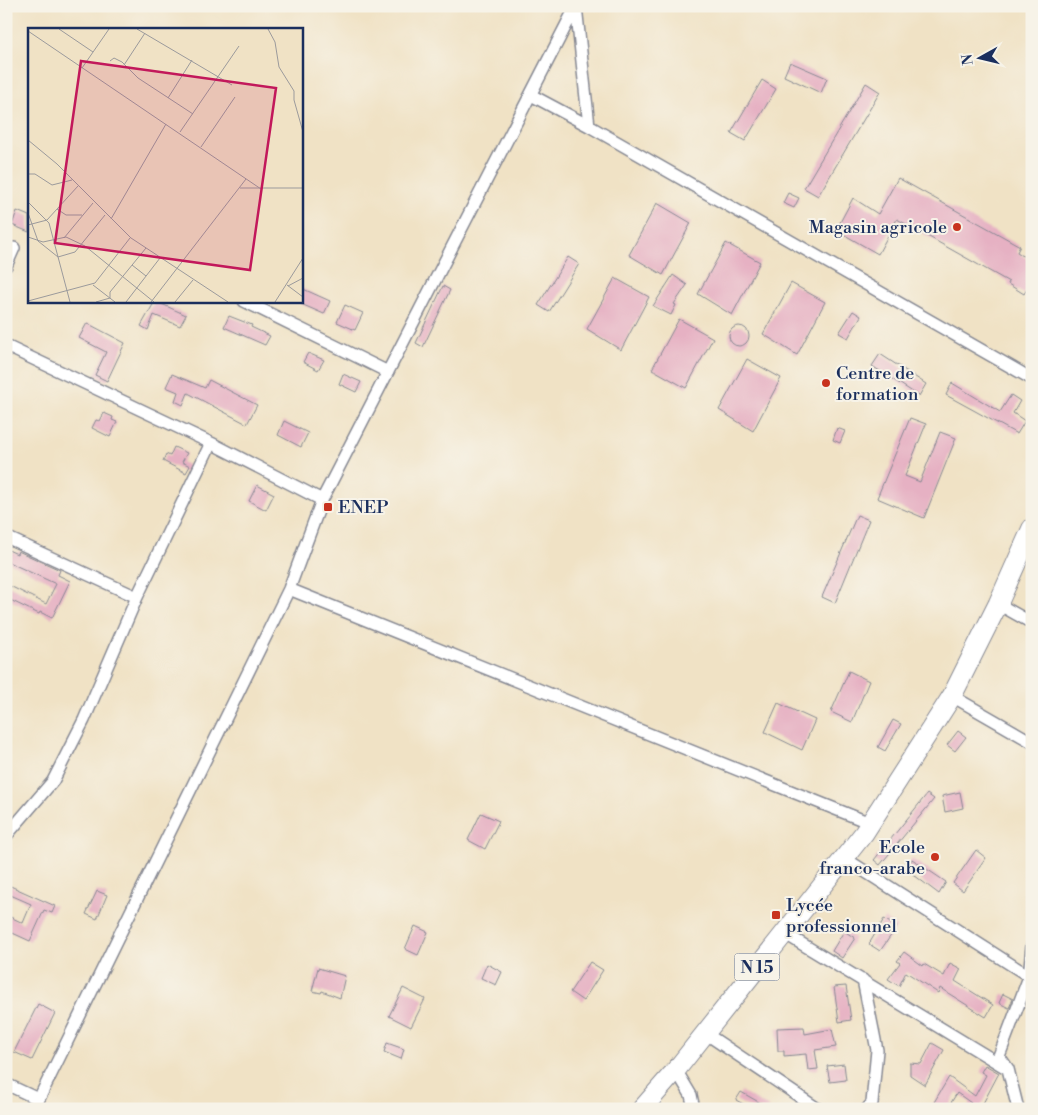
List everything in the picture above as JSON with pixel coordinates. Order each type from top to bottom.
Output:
[{"type":"main road","name":"N 15","points":[[642,1109],[676,1070],[870,823],[952,696],[998,604],[1032,528]]},
{"type":"street","points":[[6,1084],[36,1104],[289,589],[322,500],[576,6]]},
{"type":"street","points":[[576,6],[589,126]]},
{"type":"street","points":[[531,96],[589,126],[1032,379]]},
{"type":"street","points":[[6,266],[14,248]]},
{"type":"street","points":[[246,302],[388,372]]},
{"type":"street","points":[[6,346],[211,443],[322,500]]},
{"type":"street","points":[[6,836],[53,781],[84,720],[137,597],[211,443]]},
{"type":"street","points":[[6,537],[137,597]]},
{"type":"street","points":[[289,589],[870,823]]},
{"type":"street","points":[[998,604],[1032,623]]},
{"type":"street","points":[[952,696],[1032,742]]},
{"type":"street","points":[[844,858],[1030,977]]},
{"type":"street","points":[[784,933],[1008,1069]]},
{"type":"street","points":[[1018,1109],[1008,1069],[999,1056],[1030,977],[1032,946]]},
{"type":"street","points":[[863,980],[877,1050],[872,1103],[867,1109]]},
{"type":"street","points":[[705,1033],[818,1109]]},
{"type":"street","points":[[676,1070],[691,1095],[694,1109]]},
{"type":"building","points":[[790,62],[827,78],[821,93],[784,76]]},
{"type":"building","points":[[762,80],[776,89],[745,141],[731,133]]},
{"type":"building","points":[[866,83],[880,92],[818,196],[804,188]]},
{"type":"building","points":[[898,178],[1020,246],[1017,252],[1032,262],[1032,281],[1024,294],[1008,284],[1009,282],[897,219],[878,254],[836,230],[853,198],[878,214]]},
{"type":"building","points":[[788,193],[799,198],[794,208],[783,203]]},
{"type":"building","points":[[657,203],[691,223],[663,275],[629,255]]},
{"type":"building","points":[[17,211],[28,216],[28,232],[12,225]]},
{"type":"building","points":[[726,243],[760,262],[732,315],[698,294]]},
{"type":"building","points":[[568,257],[579,264],[549,312],[538,305]]},
{"type":"building","points":[[673,275],[687,285],[674,304],[676,305],[671,315],[653,306]]},
{"type":"building","points":[[615,278],[649,297],[621,350],[587,329]]},
{"type":"building","points":[[791,283],[825,302],[797,355],[763,334]]},
{"type":"building","points":[[443,286],[450,290],[423,347],[416,343]]},
{"type":"building","points":[[302,288],[330,301],[324,314],[301,304]]},
{"type":"building","points":[[154,302],[186,315],[180,326],[154,315],[148,330],[141,326]]},
{"type":"building","points":[[345,305],[363,313],[355,330],[337,322]]},
{"type":"building","points":[[853,311],[861,316],[848,338],[839,333]]},
{"type":"building","points":[[229,316],[252,325],[251,327],[270,336],[265,345],[224,327]]},
{"type":"building","points":[[679,319],[713,338],[686,388],[652,369]]},
{"type":"building","points":[[87,323],[125,343],[107,381],[95,375],[106,352],[79,338]]},
{"type":"building","points":[[739,326],[746,329],[749,336],[746,343],[739,346],[732,343],[729,336],[732,329]]},
{"type":"building","points":[[308,353],[324,360],[318,370],[303,362]]},
{"type":"building","points":[[880,354],[926,384],[919,396],[872,366]]},
{"type":"building","points":[[747,359],[781,378],[753,431],[719,410]]},
{"type":"building","points":[[172,374],[205,388],[209,380],[257,405],[247,424],[188,393],[183,405],[175,401],[178,392],[166,387]]},
{"type":"building","points":[[343,374],[361,382],[356,392],[339,384]]},
{"type":"building","points":[[952,383],[1000,412],[1011,395],[1020,401],[1013,413],[1025,421],[1017,434],[946,395]]},
{"type":"building","points":[[104,413],[113,417],[112,420],[117,422],[110,437],[92,428],[96,420],[100,421]]},
{"type":"building","points":[[910,418],[926,424],[905,476],[920,482],[940,432],[956,438],[924,518],[877,498]]},
{"type":"building","points":[[284,421],[308,433],[301,447],[278,435]]},
{"type":"building","points":[[837,428],[845,431],[840,443],[833,440]]},
{"type":"building","points":[[174,447],[187,453],[182,462],[190,466],[186,473],[163,461],[166,454],[170,456]]},
{"type":"building","points":[[257,485],[274,494],[266,510],[249,501]]},
{"type":"building","points":[[857,515],[869,520],[835,603],[822,597]]},
{"type":"building","points":[[6,549],[17,554],[18,551],[60,570],[58,575],[70,581],[52,618],[40,612],[39,614],[6,598],[6,584],[46,604],[56,584],[6,561]]},
{"type":"building","points":[[849,671],[869,681],[852,722],[831,712]]},
{"type":"building","points":[[778,703],[815,720],[802,750],[765,732]]},
{"type":"building","points":[[893,720],[901,724],[885,751],[878,747]]},
{"type":"building","points":[[958,731],[966,737],[955,751],[947,745]]},
{"type":"building","points":[[960,792],[963,808],[945,812],[942,796]]},
{"type":"building","points":[[927,794],[934,799],[880,865],[874,860]]},
{"type":"building","points":[[481,813],[499,821],[485,849],[468,840]]},
{"type":"building","points":[[976,850],[986,858],[963,891],[953,883]]},
{"type":"building","points":[[912,859],[946,882],[939,894],[906,869]]},
{"type":"building","points":[[6,884],[55,906],[52,913],[44,910],[30,941],[6,930],[6,915],[23,923],[31,904],[6,893]]},
{"type":"building","points":[[97,891],[107,895],[97,919],[86,914]]},
{"type":"building","points":[[884,919],[897,927],[880,951],[869,944]]},
{"type":"building","points":[[415,926],[428,932],[418,955],[405,949]]},
{"type":"building","points":[[844,931],[855,938],[842,958],[832,951]]},
{"type":"building","points":[[904,952],[923,966],[924,964],[944,976],[950,963],[961,969],[955,981],[993,1005],[986,1017],[940,988],[938,993],[906,972],[899,986],[888,979],[900,963],[897,961]]},
{"type":"building","points":[[590,962],[603,970],[583,1001],[570,992]]},
{"type":"building","points":[[487,964],[502,972],[496,985],[481,978]]},
{"type":"building","points":[[318,968],[345,976],[340,998],[322,991],[321,993],[312,991]]},
{"type":"building","points":[[846,986],[851,1020],[839,1022],[834,987]]},
{"type":"building","points":[[403,988],[425,999],[411,1027],[389,1016]]},
{"type":"building","points":[[1003,994],[1013,999],[1009,1008],[999,1003]]},
{"type":"building","points":[[38,1004],[55,1013],[32,1060],[14,1052]]},
{"type":"building","points":[[804,1027],[805,1034],[832,1029],[836,1047],[815,1050],[818,1069],[808,1070],[806,1054],[784,1056],[784,1051],[778,1051],[777,1028]]},
{"type":"building","points":[[387,1043],[404,1049],[401,1059],[384,1052]]},
{"type":"building","points":[[932,1043],[944,1050],[925,1085],[910,1075],[910,1063],[921,1064]]},
{"type":"building","points":[[844,1064],[846,1080],[830,1082],[827,1066]]},
{"type":"building","points":[[985,1065],[999,1073],[980,1109],[968,1109],[971,1103],[957,1093],[947,1109],[930,1109],[949,1077],[975,1096],[986,1075],[981,1072]]},
{"type":"building","points":[[741,1092],[771,1109],[752,1109],[736,1100]]},
{"type":"place","name":"Magasin agricole","points":[[957,227]]},
{"type":"place","name":"Centre de formation","points":[[826,383]]},
{"type":"place","name":"ENEP","points":[[328,507]]},
{"type":"place","name":"Ecole franco-arabe","points":[[935,857]]},
{"type":"place","name":"Lycée professionnel","points":[[776,915]]}]
